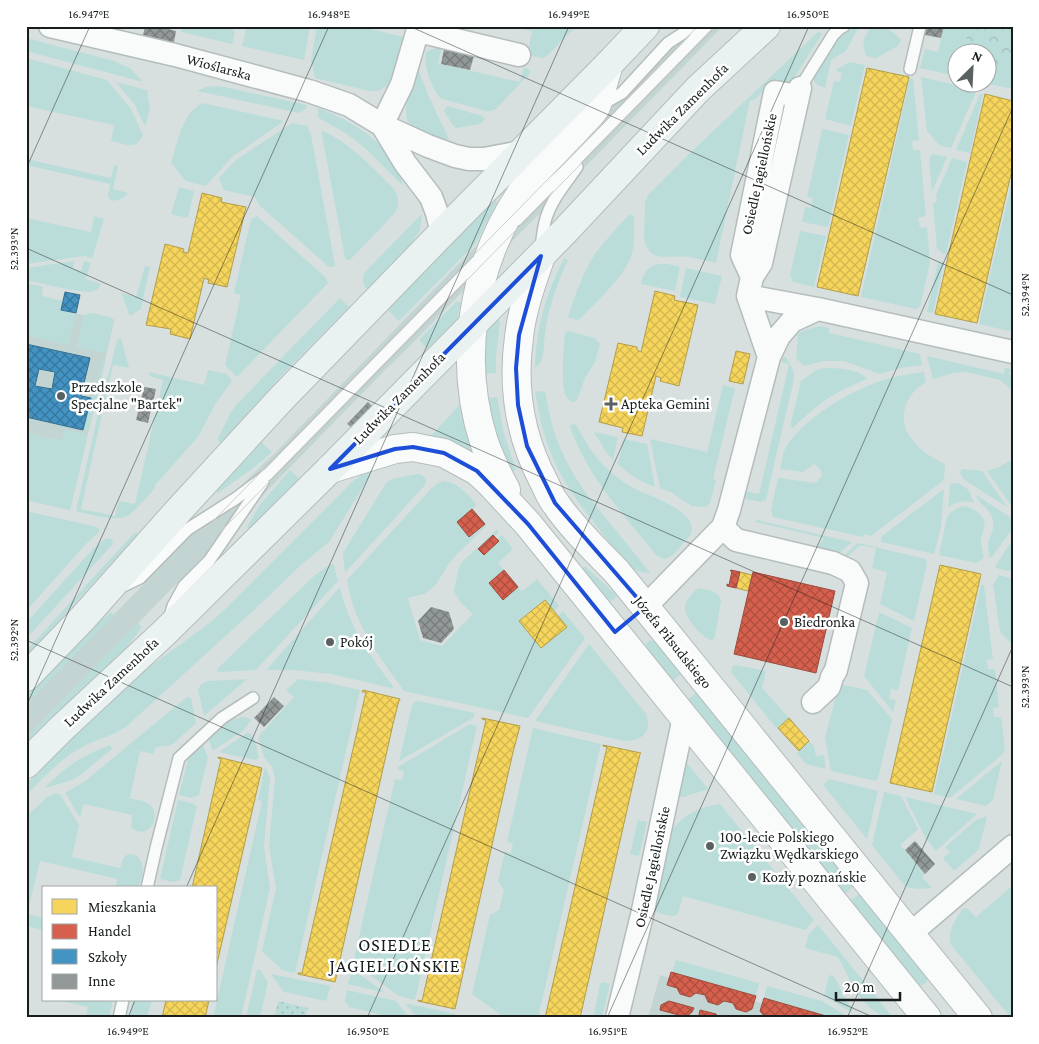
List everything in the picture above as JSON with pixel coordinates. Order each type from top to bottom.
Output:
[{"type":"main road","points":[[26,677],[83,618],[281,399],[645,26]]},
{"type":"main road","name":"Ludwika Zamenhofa","points":[[26,764],[165,632],[330,469],[540,256],[698,89],[766,26]]},
{"type":"street","name":"Wioślarska","points":[[50,26],[175,55],[309,90],[349,105],[382,125],[455,156],[469,159],[484,159],[522,152]]},
{"type":"street","points":[[382,125],[402,84],[418,29],[519,55]]},
{"type":"street","points":[[514,508],[484,442],[478,419],[471,364],[472,325],[475,306],[484,268],[501,228],[521,193],[548,160],[596,108],[609,64]]},
{"type":"street","name":"Osiedle Jagiellońskie","points":[[750,286],[762,263],[799,92]]},
{"type":"street","name":"Wioślarska","points":[[382,125],[405,163],[432,197],[442,233]]},
{"type":"street","name":"Józefa Piłsudskiego","points":[[540,256],[519,335],[516,368],[518,405],[527,446],[539,474],[555,503],[617,572],[978,1018]]},
{"type":"street","points":[[750,286],[818,308],[1013,352]]},
{"type":"street","points":[[750,286],[769,357]]},
{"type":"street","points":[[615,632],[645,607],[723,527],[730,510],[769,357],[779,336],[792,321],[818,308]]},
{"type":"street","points":[[330,469],[395,449],[413,447],[444,453],[477,471],[514,508],[615,632],[919,1015],[950,984]]},
{"type":"street","points":[[723,527],[736,540],[834,564],[850,571],[857,583],[836,670],[829,687],[812,702]]},
{"type":"street","name":"Osiedle Jagiellońskie","points":[[618,1018],[684,717]]},
{"type":"street","points":[[910,934],[1013,846]]},
{"type":"lane","points":[[596,108],[622,93],[668,43],[694,26]]},
{"type":"lane","points":[[103,595],[140,578],[188,529],[235,499],[268,474],[707,26]]},
{"type":"lane","points":[[799,92],[833,35],[844,26]]},
{"type":"lane","points":[[910,69],[917,27]]},
{"type":"lane","points":[[540,256],[542,237],[549,211],[559,192],[589,147]]},
{"type":"lane","points":[[165,632],[174,606],[184,586],[209,561],[268,474]]},
{"type":"lane","points":[[147,886],[179,758],[222,718],[253,698]]},
{"type":"lane","points":[[119,1018],[123,1002]]},
{"type":"highlighted area","points":[[541,256],[519,335],[516,368],[518,405],[527,446],[555,503],[645,607],[615,632],[528,524],[477,471],[444,453],[413,447],[395,449],[330,469]]},
{"type":"shaded area","points":[[692,26],[723,26],[498,256],[500,250],[563,157]]},
{"type":"shaded area","points":[[477,245],[466,288],[26,738],[26,704],[274,454]]},
{"type":"shaded area","name":"Przedszkole Specjalne \"Bartek\"","points":[[26,302],[114,322],[70,510],[26,500]]},
{"type":"shaded area","points":[[660,975],[815,1018],[648,1018]]},
{"type":"green space","points":[[180,26],[231,26],[235,34],[232,44],[181,32]]},
{"type":"green space","points":[[247,26],[310,26],[304,60],[242,46]]},
{"type":"green space","points":[[317,26],[357,26],[404,37],[391,79],[387,85],[379,90],[369,91],[315,78],[311,61]]},
{"type":"green space","points":[[509,26],[576,26],[546,57],[542,58],[527,55],[532,31]]},
{"type":"green space","points":[[859,26],[846,51],[831,60],[825,88],[818,85],[813,78],[836,40]]},
{"type":"green space","points":[[871,26],[891,31],[901,40],[898,46],[876,58],[866,56],[864,40]]},
{"type":"green space","points":[[944,26],[1013,26],[1013,89],[996,86],[996,42],[946,42],[946,74],[920,68],[925,49],[938,52]]},
{"type":"green space","points":[[963,26],[1013,26],[1013,72],[996,65],[996,42],[968,42]]},
{"type":"green space","points":[[819,31],[822,34],[793,79],[786,84],[773,82],[754,100],[750,100],[716,263],[680,256],[661,257],[650,252],[644,239],[645,202],[648,195]]},
{"type":"green space","points":[[26,38],[114,61],[131,69],[143,82],[26,51]]},
{"type":"green space","points":[[442,47],[438,63],[441,64],[520,82],[524,67],[531,72],[496,109],[491,111],[442,99],[432,84],[427,69],[426,52]]},
{"type":"green space","points":[[26,58],[107,80],[131,109],[143,135],[140,140],[134,145],[111,141],[114,125],[26,106]]},
{"type":"green space","points":[[850,62],[865,65],[851,126],[825,119],[834,81],[840,82],[842,73],[836,71]]},
{"type":"green space","points":[[418,69],[449,139],[437,138],[417,129],[409,123],[406,112],[407,104]]},
{"type":"green space","points":[[921,77],[946,83],[946,92],[976,92],[951,148],[939,145],[927,131]]},
{"type":"green space","points":[[910,78],[913,79],[919,140],[912,141],[913,150],[920,150],[926,216],[918,218],[920,228],[927,227],[930,262],[920,307],[916,309],[861,297]]},
{"type":"green space","points":[[116,82],[147,90],[150,110],[145,127],[135,105]]},
{"type":"green space","points":[[215,86],[307,105],[306,109],[299,113],[197,91]]},
{"type":"green space","points":[[980,94],[983,94],[970,153],[956,150]]},
{"type":"green space","points":[[202,103],[284,121],[232,157],[206,186],[186,181],[171,163],[178,138],[189,114]]},
{"type":"green space","points":[[448,106],[482,116],[485,119],[480,124],[454,127],[444,111]]},
{"type":"green space","points":[[318,108],[359,128],[382,147],[399,171],[403,186],[355,140],[318,117]]},
{"type":"green space","points":[[292,123],[307,126],[311,135],[334,267],[329,267],[259,205],[255,197],[224,190],[219,178],[236,160]]},
{"type":"green space","points":[[822,129],[849,135],[828,227],[802,222],[805,207],[811,208],[813,198],[807,197]]},
{"type":"green space","points":[[321,130],[341,141],[377,171],[393,188],[398,198],[394,214],[350,260],[345,258]]},
{"type":"green space","points":[[933,154],[947,157],[932,192],[929,158]]},
{"type":"green space","points":[[952,158],[967,162],[946,254],[937,249],[933,204],[937,201],[936,195]]},
{"type":"green space","points":[[26,159],[111,178],[114,165],[118,166],[113,189],[128,193],[121,199],[111,201],[108,196],[110,184],[26,165]]},
{"type":"green space","points":[[1013,176],[1013,332],[979,324]]},
{"type":"green space","points":[[179,187],[194,191],[188,218],[171,214]]},
{"type":"green space","points":[[494,200],[497,202],[475,244],[399,321],[387,309]]},
{"type":"green space","points":[[422,214],[420,230],[411,244],[367,289],[363,280],[365,272]]},
{"type":"green space","points":[[631,214],[634,218],[634,242],[627,265],[608,290],[579,320],[569,318],[568,316],[580,284],[595,254]]},
{"type":"green space","points":[[94,216],[104,219],[92,259],[85,256],[26,264],[26,218],[91,232]]},
{"type":"green space","points":[[257,216],[326,278],[328,283],[236,376],[225,365],[241,295],[234,293],[251,219]]},
{"type":"green space","points":[[800,231],[826,236],[814,287],[793,282],[790,275]]},
{"type":"green space","points":[[564,258],[568,260],[549,311],[542,357],[540,363],[535,368],[537,339],[543,311]]},
{"type":"green space","points":[[74,261],[73,268],[81,271],[84,261],[91,263],[86,279],[101,284],[98,289],[89,292],[26,280],[26,268]]},
{"type":"green space","points":[[938,262],[944,263],[933,313],[927,312]]},
{"type":"green space","points":[[657,264],[680,267],[675,291],[641,284],[646,271]]},
{"type":"green space","points":[[145,266],[150,267],[141,309],[130,316],[121,293],[136,297]]},
{"type":"green space","points":[[686,268],[722,276],[715,304],[680,297]]},
{"type":"green space","points":[[26,283],[43,287],[42,296],[63,301],[61,310],[76,313],[68,345],[26,335]]},
{"type":"green space","points":[[340,298],[349,307],[284,373],[221,443],[217,440],[237,404]]},
{"type":"green space","points":[[457,301],[461,303],[457,319],[427,349],[419,340]]},
{"type":"green space","points":[[93,313],[114,320],[106,353],[77,347],[84,315]]},
{"type":"green space","points":[[496,319],[500,321],[496,373],[485,374],[484,339],[487,329]]},
{"type":"green space","points":[[820,326],[829,328],[829,333],[920,354],[922,365],[900,368],[880,374],[844,361],[823,361],[804,366],[796,358],[798,334]]},
{"type":"green space","points":[[565,332],[595,338],[600,344],[595,362],[585,378],[575,402],[570,401],[567,397],[563,383]]},
{"type":"green space","points":[[121,338],[129,368],[113,365],[81,509],[115,516],[119,501],[135,504],[163,380],[149,376],[149,372],[204,385],[208,370],[227,374],[232,381],[216,403],[198,437],[155,485],[155,488],[130,514],[122,518],[116,518],[76,511],[104,387],[117,340]]},
{"type":"green space","points":[[784,356],[792,366],[794,379],[766,500],[761,502],[742,498],[744,491],[759,494],[789,364],[781,362]]},
{"type":"green space","points":[[927,356],[1004,374],[1005,368],[1011,369],[1009,374],[1013,375],[1013,391],[1000,380],[964,372],[933,379]]},
{"type":"green space","points":[[102,361],[105,362],[89,431],[83,430],[91,397],[95,392]]},
{"type":"green space","points":[[823,368],[853,371],[867,379],[846,388],[822,402],[793,428],[790,427],[801,381],[816,370]]},
{"type":"green space","points":[[924,372],[926,382],[909,399],[905,407],[904,422],[911,438],[918,446],[945,464],[944,480],[871,536],[864,534],[863,537],[773,517],[771,510],[778,478],[816,483],[822,475],[820,469],[814,464],[803,472],[780,469],[786,447],[805,425],[829,406],[856,391],[893,377]]},
{"type":"green space","points":[[723,385],[735,388],[713,479],[716,480],[710,503],[704,507],[692,506],[672,493],[660,488],[650,439],[707,452]]},
{"type":"green space","points":[[545,391],[555,434],[569,467],[591,499],[650,573],[636,570],[626,563],[585,511],[563,479],[549,448],[538,408],[535,392]]},
{"type":"green space","points":[[497,397],[504,434],[516,470],[512,472],[497,435],[488,398]]},
{"type":"green space","points":[[461,403],[473,451],[471,453],[429,438]]},
{"type":"green space","points":[[572,424],[576,425],[599,461],[616,476],[635,489],[661,500],[688,518],[691,534],[672,555],[664,559],[657,556],[620,511],[587,463],[570,427]]},
{"type":"green space","points":[[65,429],[88,435],[70,510],[26,500],[26,433],[62,441]]},
{"type":"green space","points":[[594,432],[618,437],[613,460],[606,452]]},
{"type":"green space","points":[[624,439],[647,444],[655,487],[635,477],[618,464]]},
{"type":"green space","points":[[260,441],[272,452],[218,493],[215,490]]},
{"type":"green space","points":[[1013,459],[1013,508],[987,471]]},
{"type":"green space","points":[[962,469],[982,471],[1007,507],[963,479],[960,472]]},
{"type":"green space","points":[[290,470],[300,479],[250,530],[247,527],[259,506]]},
{"type":"green space","points":[[367,470],[371,474],[329,542],[302,564],[128,725],[69,755],[26,795],[26,784],[89,722],[141,673],[222,612],[353,481]]},
{"type":"green space","points":[[418,474],[425,478],[425,485],[345,573],[343,553],[386,483],[395,478]]},
{"type":"green space","points":[[445,481],[459,487],[477,505],[457,522],[469,537],[485,524],[486,526],[454,557],[435,586],[424,594],[408,598],[420,640],[442,646],[473,614],[461,603],[454,591],[458,571],[461,563],[497,529],[499,532],[494,537],[492,535],[478,550],[484,555],[498,542],[497,539],[502,535],[513,549],[498,563],[504,570],[489,583],[503,600],[518,587],[522,591],[537,579],[559,606],[554,611],[545,600],[519,621],[541,648],[567,627],[558,616],[563,611],[585,638],[528,718],[404,691],[371,642],[360,622],[350,596],[347,580],[430,490],[440,482]]},
{"type":"green space","points":[[958,483],[969,490],[974,503],[961,502],[948,507],[950,485]]},
{"type":"green space","points":[[944,489],[941,528],[934,554],[881,542],[882,536]]},
{"type":"green space","points":[[976,495],[1013,519],[1013,528],[992,557],[989,557],[988,545],[993,528],[992,517]]},
{"type":"green space","points":[[966,506],[983,518],[985,525],[981,538],[984,558],[976,563],[939,555],[947,517],[955,509]]},
{"type":"green space","points":[[26,511],[97,527],[100,531],[26,611]]},
{"type":"green space","points":[[757,520],[852,542],[836,556],[815,551],[824,538],[755,522]]},
{"type":"green space","points":[[135,532],[138,534],[26,657],[26,651]]},
{"type":"green space","points":[[108,538],[113,542],[112,545],[26,639],[26,623],[93,549]]},
{"type":"green space","points":[[1013,539],[1013,572],[996,568],[996,565]]},
{"type":"green space","points":[[858,543],[926,559],[927,564],[914,621],[880,604],[887,572],[872,568],[876,548],[860,545],[845,559],[841,558]]},
{"type":"green space","points":[[332,564],[334,565],[338,581],[256,670],[217,671],[314,576]]},
{"type":"green space","points":[[585,566],[617,596],[611,601],[607,598],[581,569]]},
{"type":"green space","points":[[999,575],[1013,579],[1013,643],[1000,632],[993,584]]},
{"type":"green space","points":[[981,585],[984,585],[993,659],[987,660],[988,669],[995,669],[999,707],[993,708],[994,717],[1001,717],[1005,748],[1003,754],[950,798],[934,794]]},
{"type":"green space","points":[[340,587],[349,615],[362,641],[395,689],[331,674],[293,670],[266,670]]},
{"type":"green space","points":[[698,588],[712,591],[720,597],[721,601],[715,636],[711,640],[699,632],[688,617],[685,608],[686,602]]},
{"type":"green space","points":[[111,612],[114,615],[26,704],[26,697],[88,631]]},
{"type":"green space","points":[[879,612],[912,628],[898,690],[891,689],[889,699],[896,700],[893,712],[864,676]]},
{"type":"green space","points":[[138,623],[142,627],[127,647],[43,728],[26,748],[26,738]]},
{"type":"green space","points":[[650,640],[655,642],[681,674],[672,681],[647,649],[646,644]]},
{"type":"green space","points":[[589,644],[646,714],[648,726],[644,735],[630,741],[624,741],[535,721]]},
{"type":"green space","points":[[733,666],[766,671],[762,688],[789,718],[777,729],[731,672]]},
{"type":"green space","points":[[247,679],[204,716],[198,690],[201,684],[208,681]]},
{"type":"green space","points":[[298,679],[360,690],[295,973],[282,970],[262,951],[276,888],[269,846],[275,778],[272,767],[264,757],[258,737],[294,697],[286,690]]},
{"type":"green space","points":[[839,684],[867,690],[892,719],[876,781],[831,771],[825,738]]},
{"type":"green space","points":[[698,691],[855,885],[843,895],[686,701]]},
{"type":"green space","points":[[187,697],[191,698],[196,723],[173,744],[156,747],[153,754],[140,751],[130,798],[147,803],[153,809],[155,814],[152,826],[143,832],[138,831],[131,827],[132,815],[84,804],[80,818],[66,792],[84,782]]},
{"type":"green space","points":[[418,701],[475,713],[473,718],[399,761],[412,706],[414,702]]},
{"type":"green space","points":[[242,717],[251,720],[244,730],[212,750],[208,737],[227,722]]},
{"type":"green space","points":[[470,724],[477,726],[415,1000],[399,996],[353,963],[395,779],[402,780],[404,771],[397,769]]},
{"type":"green space","points":[[533,728],[601,744],[538,1018],[505,1018],[472,994],[490,915],[499,910],[504,890],[498,881],[505,851],[511,853],[513,844],[507,842]]},
{"type":"green space","points":[[248,732],[254,737],[259,758],[255,760],[219,752]]},
{"type":"green space","points":[[809,741],[814,746],[816,756],[824,755],[826,769],[806,764],[797,753]]},
{"type":"green space","points":[[203,743],[208,757],[199,795],[192,798],[179,795],[188,760]]},
{"type":"green space","points":[[110,745],[112,749],[79,776],[72,780],[45,787],[75,762]]},
{"type":"green space","points":[[683,758],[708,789],[683,797],[677,795]]},
{"type":"green space","points":[[1002,761],[993,800],[986,806],[956,799]]},
{"type":"green space","points":[[265,767],[270,778],[264,847],[270,888],[241,1018],[213,1018],[262,801],[258,800]]},
{"type":"green space","points":[[829,779],[878,791],[867,839],[823,785]]},
{"type":"green space","points":[[884,792],[901,796],[918,829],[900,845],[925,874],[922,877],[932,888],[915,889],[905,886],[872,845]]},
{"type":"green space","points":[[56,793],[59,794],[79,825],[72,857],[120,868],[124,857],[132,854],[137,856],[143,867],[139,886],[116,886],[117,879],[40,861],[27,914],[42,918],[42,930],[26,926],[26,817],[47,797]]},
{"type":"green space","points":[[905,797],[977,814],[936,851],[925,837]]},
{"type":"green space","points":[[178,800],[197,806],[180,880],[173,882],[160,879]]},
{"type":"green space","points":[[720,804],[814,920],[805,930],[683,896],[678,913],[675,916],[669,916],[653,909],[667,838],[672,830],[689,814]]},
{"type":"green space","points":[[987,816],[979,849],[954,871],[943,858],[950,852],[945,847],[976,820]]},
{"type":"green space","points":[[638,820],[647,822],[639,856],[630,854]]},
{"type":"green space","points":[[1013,885],[1013,1018],[1011,1018],[951,945],[950,935],[953,925],[963,908],[968,909],[976,917]]},
{"type":"green space","points":[[861,893],[928,977],[925,984],[918,985],[849,902]]},
{"type":"green space","points":[[818,925],[890,1014],[888,1017],[879,1014],[863,1001],[838,957],[805,948],[809,934]]},
{"type":"green space","points":[[676,960],[759,983],[756,996],[672,973]]},
{"type":"green space","points":[[352,969],[386,993],[348,984]]},
{"type":"green space","points":[[257,970],[260,970],[268,982],[260,1018],[246,1018]]},
{"type":"green space","points":[[271,974],[331,986],[326,1001],[284,992]]},
{"type":"green space","points":[[829,975],[835,978],[852,1009],[851,1012],[824,996]]},
{"type":"green space","points":[[603,982],[610,984],[602,1018],[594,1014],[600,984]]},
{"type":"green space","points":[[767,986],[822,1001],[850,1018],[833,1018],[764,998]]},
{"type":"green space","points":[[347,990],[396,1001],[410,1018],[395,1018],[349,1007],[345,1001]]},
{"type":"green space","points":[[278,1001],[308,1008],[305,1018],[274,1018]]},
{"type":"green space","points":[[66,1002],[113,1002],[109,1018],[86,1018],[88,1007]]},
{"type":"green space","points":[[133,1002],[151,1002],[147,1018],[129,1018]]},
{"type":"green space","points":[[405,1003],[455,1014],[453,1018],[417,1018]]},
{"type":"building: Mieszkania","points":[[867,68],[909,77],[858,296],[817,287]]},
{"type":"building: Mieszkania","points":[[985,94],[1013,101],[1013,165],[977,323],[935,314]]},
{"type":"building: Mieszkania","points":[[202,193],[222,198],[221,202],[246,207],[227,287],[208,283],[209,280],[204,278],[190,339],[170,334],[171,329],[146,325],[165,244],[184,249],[183,252],[188,253]]},
{"type":"building: Mieszkania","points":[[655,291],[675,296],[674,300],[698,305],[679,386],[660,381],[661,378],[656,376],[642,436],[622,432],[623,428],[599,422],[618,343],[637,347],[637,350],[641,352]]},
{"type":"building: Mieszkania","points":[[736,351],[750,354],[743,384],[729,381]]},
{"type":"building: Mieszkania","points":[[940,565],[981,574],[932,792],[890,783]]},
{"type":"building: Mieszkania","points":[[740,572],[752,575],[748,591],[736,588]]},
{"type":"building: Mieszkania","points":[[545,600],[567,627],[541,648],[519,621]]},
{"type":"building: Mieszkania","points":[[363,690],[400,700],[335,982],[298,973],[302,973],[366,692],[362,692]]},
{"type":"building: Mieszkania","points":[[482,718],[520,726],[455,1009],[418,1001],[418,1000],[422,1001],[486,720]]},
{"type":"building: Mieszkania","points":[[789,718],[809,741],[799,751],[778,728]]},
{"type":"building: Mieszkania","points":[[603,745],[641,753],[580,1018],[545,1018],[607,747]]},
{"type":"building: Mieszkania","points":[[218,758],[262,768],[218,959],[218,886],[192,886],[221,759]]},
{"type":"building: Mieszkania","points":[[166,1002],[209,1002],[205,1018],[162,1018]]},
{"type":"building: Handel","points":[[472,509],[485,524],[469,537],[457,522]]},
{"type":"building: Handel","points":[[493,535],[499,541],[484,555],[478,549]]},
{"type":"building: Handel","points":[[504,570],[518,587],[503,600],[489,583]]},
{"type":"building: Handel","points":[[731,570],[740,572],[736,588],[727,586],[727,584],[729,585]]},
{"type":"building: Handel","name":"Biedronka","points":[[753,572],[835,591],[816,673],[734,654]]},
{"type":"building: Handel","points":[[671,972],[756,996],[752,1009],[746,1012],[736,1009],[733,1003],[724,1001],[718,1005],[708,1002],[705,995],[696,993],[690,997],[680,994],[677,988],[667,985]]},
{"type":"building: Handel","points":[[764,998],[833,1018],[765,1017],[760,1011]]},
{"type":"building: Handel","points":[[669,1001],[694,1008],[686,1017],[660,1010],[661,1005]]},
{"type":"building: Handel","points":[[700,1010],[716,1014],[718,1018],[700,1018]]},
{"type":"building: Szkoły","points":[[65,292],[80,295],[76,313],[61,310]]},
{"type":"building: Szkoły","points":[[26,344],[90,358],[81,396],[91,398],[83,430],[26,417]],"holes":[[[39,369],[55,372],[52,389],[35,386]]]},
{"type":"building: Inne","points":[[145,26],[156,26],[176,31],[173,47],[142,40]]},
{"type":"building: Inne","points":[[927,26],[944,26],[941,38],[925,35]]},
{"type":"building: Inne","points":[[444,49],[474,56],[470,70],[441,64]]},
{"type":"building: Inne","points":[[144,387],[156,389],[148,423],[136,420]]},
{"type":"building: Inne","points":[[368,402],[372,406],[351,427],[347,424]]},
{"type":"building: Inne","points":[[431,607],[449,612],[454,629],[441,643],[423,638],[418,621]]},
{"type":"building: Inne","points":[[274,697],[284,706],[264,727],[254,718]]},
{"type":"building: Inne","points":[[915,841],[935,864],[925,874],[905,850]]},
{"type":"tram line","points":[[26,712],[698,26]]},
{"type":"tram line","points":[[26,730],[716,26]]},
{"type":"place","name":"Przedszkole Specjalne \"Bartek\"","points":[[61,396]]},
{"type":"place","name":"Apteka Gemini","points":[[611,404]]},
{"type":"place","name":"Biedronka","points":[[784,622]]},
{"type":"place","name":"Pokój","points":[[330,642]]},
{"type":"place","name":"100-lecie Polskiego Związku Wędkarskiego","points":[[710,846]]},
{"type":"place","name":"Kozły poznańskie","points":[[752,877]]},
{"type":"district","name":"OSIEDLE JAGIELLOŃSKIE","points":[[395,955]]}]
